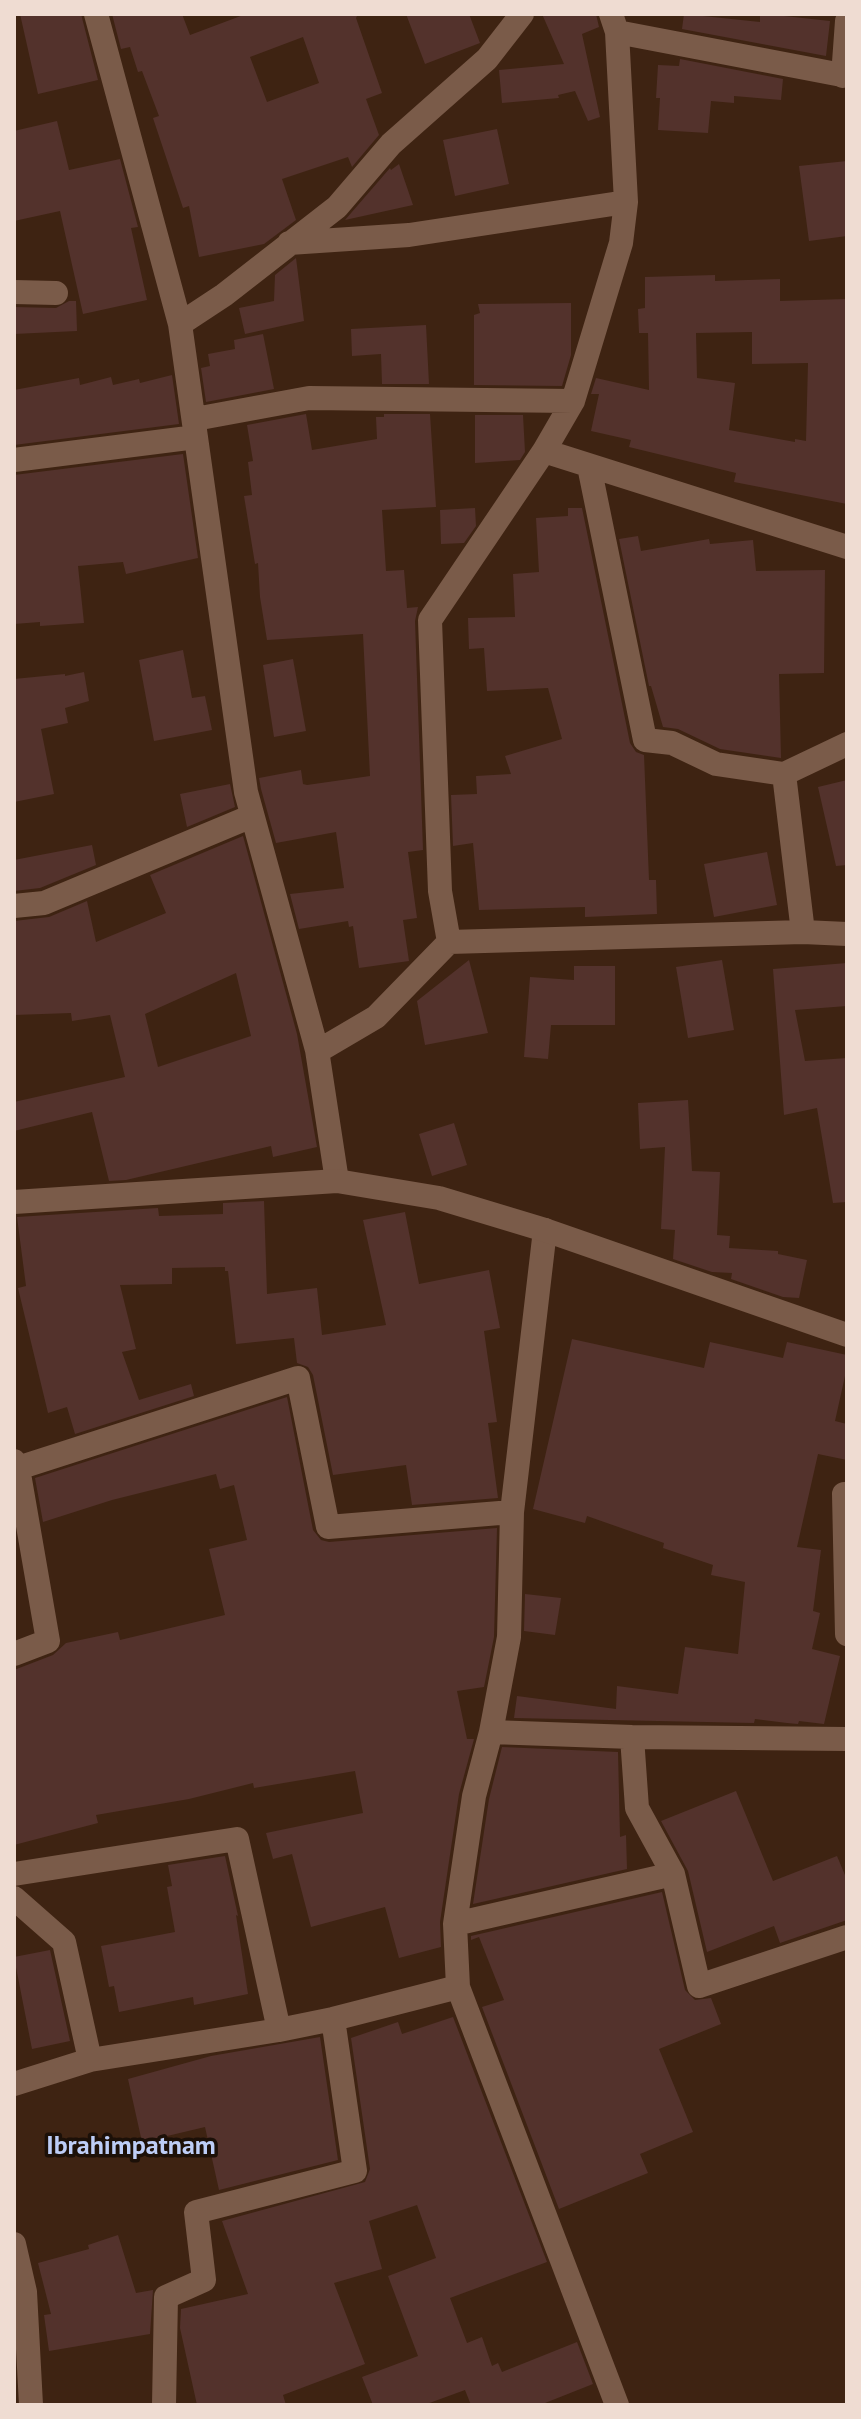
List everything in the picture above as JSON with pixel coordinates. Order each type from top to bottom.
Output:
[{"type":"street","points":[[96,14],[180,324],[246,792],[317,1050],[337,1181]]},
{"type":"street","points":[[180,324],[224,295],[337,207],[391,144],[487,59],[522,14]]},
{"type":"street","points":[[449,942],[440,891],[430,620],[544,451],[573,401],[621,243],[626,202],[614,23],[845,76],[847,21]]},
{"type":"street","points":[[289,243],[409,235],[626,202]]},
{"type":"street","points":[[14,292],[56,293]]},
{"type":"street","points":[[14,460],[196,428],[309,398],[573,401]]},
{"type":"street","points":[[544,451],[847,547]]},
{"type":"street","points":[[589,466],[645,740],[672,743],[716,764],[784,774],[847,744]]},
{"type":"street","points":[[784,774],[803,932]]},
{"type":"street","points":[[14,906],[44,903],[252,816]]},
{"type":"street","points":[[317,1050],[376,1017],[449,942],[803,932],[847,934]]},
{"type":"street","points":[[14,1202],[337,1181],[439,1198],[545,1230],[847,1335]]},
{"type":"street","points":[[545,1230],[512,1512],[509,1637],[491,1732],[474,1796],[455,1924],[458,1987],[617,2405]]},
{"type":"street","points":[[14,1654],[48,1641],[16,1464],[298,1378],[328,1527],[512,1512]]},
{"type":"street","points":[[847,1494],[844,1494],[847,1634]]},
{"type":"street","points":[[491,1732],[847,1739]]},
{"type":"street","points":[[632,1737],[637,1808],[673,1874],[699,1986],[847,1937]]},
{"type":"street","points":[[14,1874],[237,1839],[279,2030]]},
{"type":"street","points":[[455,1924],[673,1874]]},
{"type":"street","points":[[14,1898],[64,1942],[90,2060]]},
{"type":"street","points":[[14,2084],[90,2060],[279,2030],[458,1987]]},
{"type":"street","points":[[164,2405],[166,2297],[204,2280],[196,2212],[355,2171],[333,2019]]},
{"type":"street","points":[[14,2244],[31,2405]]},
{"type":"building","points":[[20,14],[81,14],[98,80],[38,94]]},
{"type":"building","points":[[112,14],[182,14],[190,35],[246,14],[358,14],[356,18],[382,93],[366,99],[379,135],[352,167],[348,157],[282,179],[296,220],[264,244],[199,257],[189,206],[183,208],[153,118],[159,116],[130,47],[121,49]],"holes":[[[303,37],[319,83],[267,102],[250,57]]]},
{"type":"building","points":[[406,14],[469,14],[480,43],[425,64]]},
{"type":"building","points":[[542,14],[596,14],[599,27],[582,34],[600,117],[588,121],[575,91],[558,95],[559,98],[502,103],[499,70],[564,64]]},
{"type":"building","points":[[684,14],[760,22],[760,14],[830,21],[826,56],[682,29]]},
{"type":"building","points":[[680,59],[783,79],[781,100],[734,96],[734,103],[711,101],[708,133],[658,130],[658,65],[679,66]]},
{"type":"building","points":[[57,121],[69,170],[120,159],[138,227],[131,228],[147,300],[83,314],[60,211],[14,221],[14,131]]},
{"type":"building","points":[[497,129],[509,184],[455,196],[443,140]]},
{"type":"building","points":[[847,161],[847,236],[809,241],[799,166]]},
{"type":"building","points":[[399,164],[413,205],[345,220],[390,168]]},
{"type":"building","points":[[296,258],[304,321],[245,334],[239,308],[274,301],[275,275]]},
{"type":"building","points":[[715,275],[715,281],[780,279],[780,301],[847,299],[847,504],[734,482],[736,473],[629,447],[631,440],[591,431],[599,394],[591,394],[596,378],[649,390],[648,333],[639,333],[638,309],[645,308],[645,277]],"holes":[[[752,332],[752,364],[808,363],[806,441],[795,439],[795,442],[729,430],[735,383],[697,378],[696,333]]]},
{"type":"building","points":[[76,301],[77,331],[14,334],[14,307],[56,308]]},
{"type":"building","points":[[571,303],[571,355],[562,386],[474,385],[474,315],[480,313],[478,304]]},
{"type":"building","points":[[426,325],[429,384],[382,384],[381,354],[352,356],[351,329]]},
{"type":"building","points":[[263,334],[274,389],[206,402],[201,368],[210,366],[208,354],[235,349],[234,340]]},
{"type":"building","points":[[172,375],[179,424],[14,445],[14,390],[79,378],[80,385],[111,377],[113,385],[139,379],[140,383]]},
{"type":"building","points":[[306,414],[312,450],[377,439],[376,417],[384,417],[384,414],[430,414],[436,507],[382,510],[386,571],[404,570],[407,608],[418,607],[415,621],[423,850],[408,852],[417,918],[403,920],[409,961],[359,968],[353,926],[349,927],[348,921],[299,929],[290,894],[344,888],[336,832],[276,843],[261,789],[259,778],[301,770],[303,784],[307,785],[370,776],[363,634],[267,640],[258,563],[255,564],[244,496],[252,495],[248,462],[253,461],[247,425]]},
{"type":"building","points":[[475,415],[523,415],[525,452],[520,460],[475,463]]},
{"type":"building","points":[[183,454],[198,558],[126,574],[123,562],[78,566],[84,623],[14,624],[14,475]]},
{"type":"building","points":[[475,508],[476,526],[464,543],[441,544],[440,510]]},
{"type":"building","points":[[568,508],[582,508],[630,743],[636,752],[644,755],[649,880],[656,880],[657,914],[585,917],[585,907],[479,910],[473,843],[453,846],[451,795],[477,794],[476,776],[511,774],[505,756],[562,739],[548,688],[487,691],[484,648],[469,649],[468,618],[515,617],[513,574],[539,572],[536,518],[568,516]]},
{"type":"building","points":[[638,536],[641,551],[709,539],[710,544],[753,540],[756,571],[825,570],[824,673],[779,674],[781,758],[720,749],[678,729],[663,727],[649,686],[619,539]]},
{"type":"building","points":[[183,650],[192,698],[205,696],[212,730],[154,741],[139,660]]},
{"type":"building","points":[[293,659],[306,731],[274,737],[263,665]]},
{"type":"building","points":[[84,672],[89,701],[65,708],[68,723],[41,729],[54,794],[14,802],[14,679]]},
{"type":"building","points":[[847,780],[847,865],[836,866],[818,787]]},
{"type":"building","points":[[230,784],[235,807],[187,827],[180,794]]},
{"type":"building","points":[[243,836],[297,1034],[317,1147],[273,1157],[271,1146],[126,1180],[109,1181],[92,1112],[14,1131],[14,1102],[125,1077],[110,1015],[72,1021],[71,1013],[14,1015],[14,921],[49,917],[87,901],[96,942],[166,913],[150,875]],"holes":[[[236,973],[251,1036],[158,1067],[145,1014]]]},
{"type":"building","points":[[92,845],[96,865],[40,888],[14,891],[14,860]]},
{"type":"building","points":[[767,852],[777,905],[714,917],[704,864]]},
{"type":"building","points":[[469,960],[488,1033],[425,1045],[417,1001]]},
{"type":"building","points":[[722,960],[734,1030],[688,1038],[676,967]]},
{"type":"building","points":[[847,963],[847,1006],[795,1010],[805,1061],[847,1058],[847,1202],[833,1203],[817,1108],[784,1115],[773,969]]},
{"type":"building","points":[[574,966],[615,966],[615,1025],[551,1025],[548,1059],[524,1057],[530,977],[574,980]]},
{"type":"building","points":[[688,1100],[692,1171],[720,1172],[717,1235],[730,1236],[729,1248],[778,1251],[778,1254],[807,1260],[799,1298],[783,1297],[731,1279],[732,1273],[712,1272],[673,1259],[675,1230],[661,1229],[665,1147],[640,1149],[638,1103]]},
{"type":"building","points":[[454,1123],[467,1165],[432,1176],[419,1134]]},
{"type":"building","points":[[264,1201],[267,1294],[317,1288],[322,1335],[386,1325],[363,1220],[405,1212],[419,1284],[489,1270],[500,1328],[484,1331],[497,1422],[488,1423],[498,1498],[412,1505],[406,1465],[333,1475],[313,1375],[308,1367],[297,1363],[294,1338],[236,1344],[228,1271],[225,1267],[172,1268],[172,1284],[120,1285],[136,1349],[122,1352],[139,1400],[191,1384],[194,1396],[75,1434],[67,1407],[48,1413],[18,1288],[26,1286],[17,1217],[158,1208],[159,1216],[223,1214],[223,1203]]},
{"type":"building","points":[[572,1339],[704,1368],[710,1342],[783,1358],[787,1342],[847,1355],[835,1421],[847,1424],[847,1460],[818,1454],[797,1547],[821,1550],[813,1611],[820,1613],[812,1649],[840,1656],[824,1724],[755,1719],[754,1723],[514,1718],[517,1696],[616,1709],[617,1686],[678,1694],[685,1647],[738,1654],[745,1582],[711,1575],[713,1565],[663,1548],[664,1543],[587,1516],[585,1523],[533,1509]]},
{"type":"building","points":[[287,1397],[313,1530],[321,1540],[329,1542],[497,1528],[494,1637],[484,1687],[457,1691],[467,1739],[474,1739],[459,1794],[440,1922],[441,1947],[399,1958],[385,1907],[311,1927],[292,1854],[273,1859],[266,1833],[363,1813],[355,1771],[254,1788],[253,1783],[189,1799],[96,1815],[98,1823],[14,1845],[14,1670],[53,1655],[66,1643],[118,1632],[120,1640],[225,1615],[209,1549],[247,1540],[234,1485],[220,1489],[216,1474],[112,1500],[43,1522],[35,1478]]},
{"type":"building","points":[[525,1594],[561,1598],[555,1635],[524,1631]]},
{"type":"building","points":[[502,1747],[618,1752],[620,1837],[626,1835],[627,1869],[473,1904],[489,1799]]},
{"type":"building","points":[[736,1791],[773,1881],[837,1856],[847,1880],[847,1920],[780,1943],[774,1926],[707,1952],[688,1871],[661,1821]]},
{"type":"building","points":[[225,1856],[238,1916],[248,1994],[194,2005],[193,1997],[119,2012],[114,1986],[109,1987],[101,1946],[175,1932],[167,1887],[172,1886],[168,1865]]},
{"type":"building","points":[[662,1892],[685,1990],[695,2000],[711,1998],[721,2024],[659,2049],[693,2132],[640,2154],[648,2173],[559,2209],[482,2007],[504,2000],[479,1937],[471,1940],[471,1936]]},
{"type":"building","points":[[50,1950],[70,2041],[32,2049],[14,1957]]},
{"type":"building","points":[[453,2017],[547,2262],[450,2298],[467,2343],[482,2337],[492,2366],[498,2363],[502,2372],[577,2342],[593,2384],[540,2405],[471,2405],[465,2390],[424,2405],[373,2405],[362,2377],[418,2356],[388,2276],[436,2258],[417,2205],[369,2221],[382,2269],[334,2283],[365,2364],[283,2395],[286,2405],[197,2405],[180,2328],[181,2309],[248,2294],[222,2221],[365,2182],[370,2169],[351,2038],[398,2022],[402,2034]]},
{"type":"building","points":[[320,2037],[338,2160],[219,2190],[205,2127],[142,2142],[128,2079],[211,2056]]},
{"type":"building","points":[[118,2235],[136,2293],[153,2290],[150,2334],[49,2351],[44,2315],[51,2314],[38,2263],[89,2249],[88,2245]]},
{"type":"district","name":"Ibrahimpatnam","points":[[131,2147]]}]
